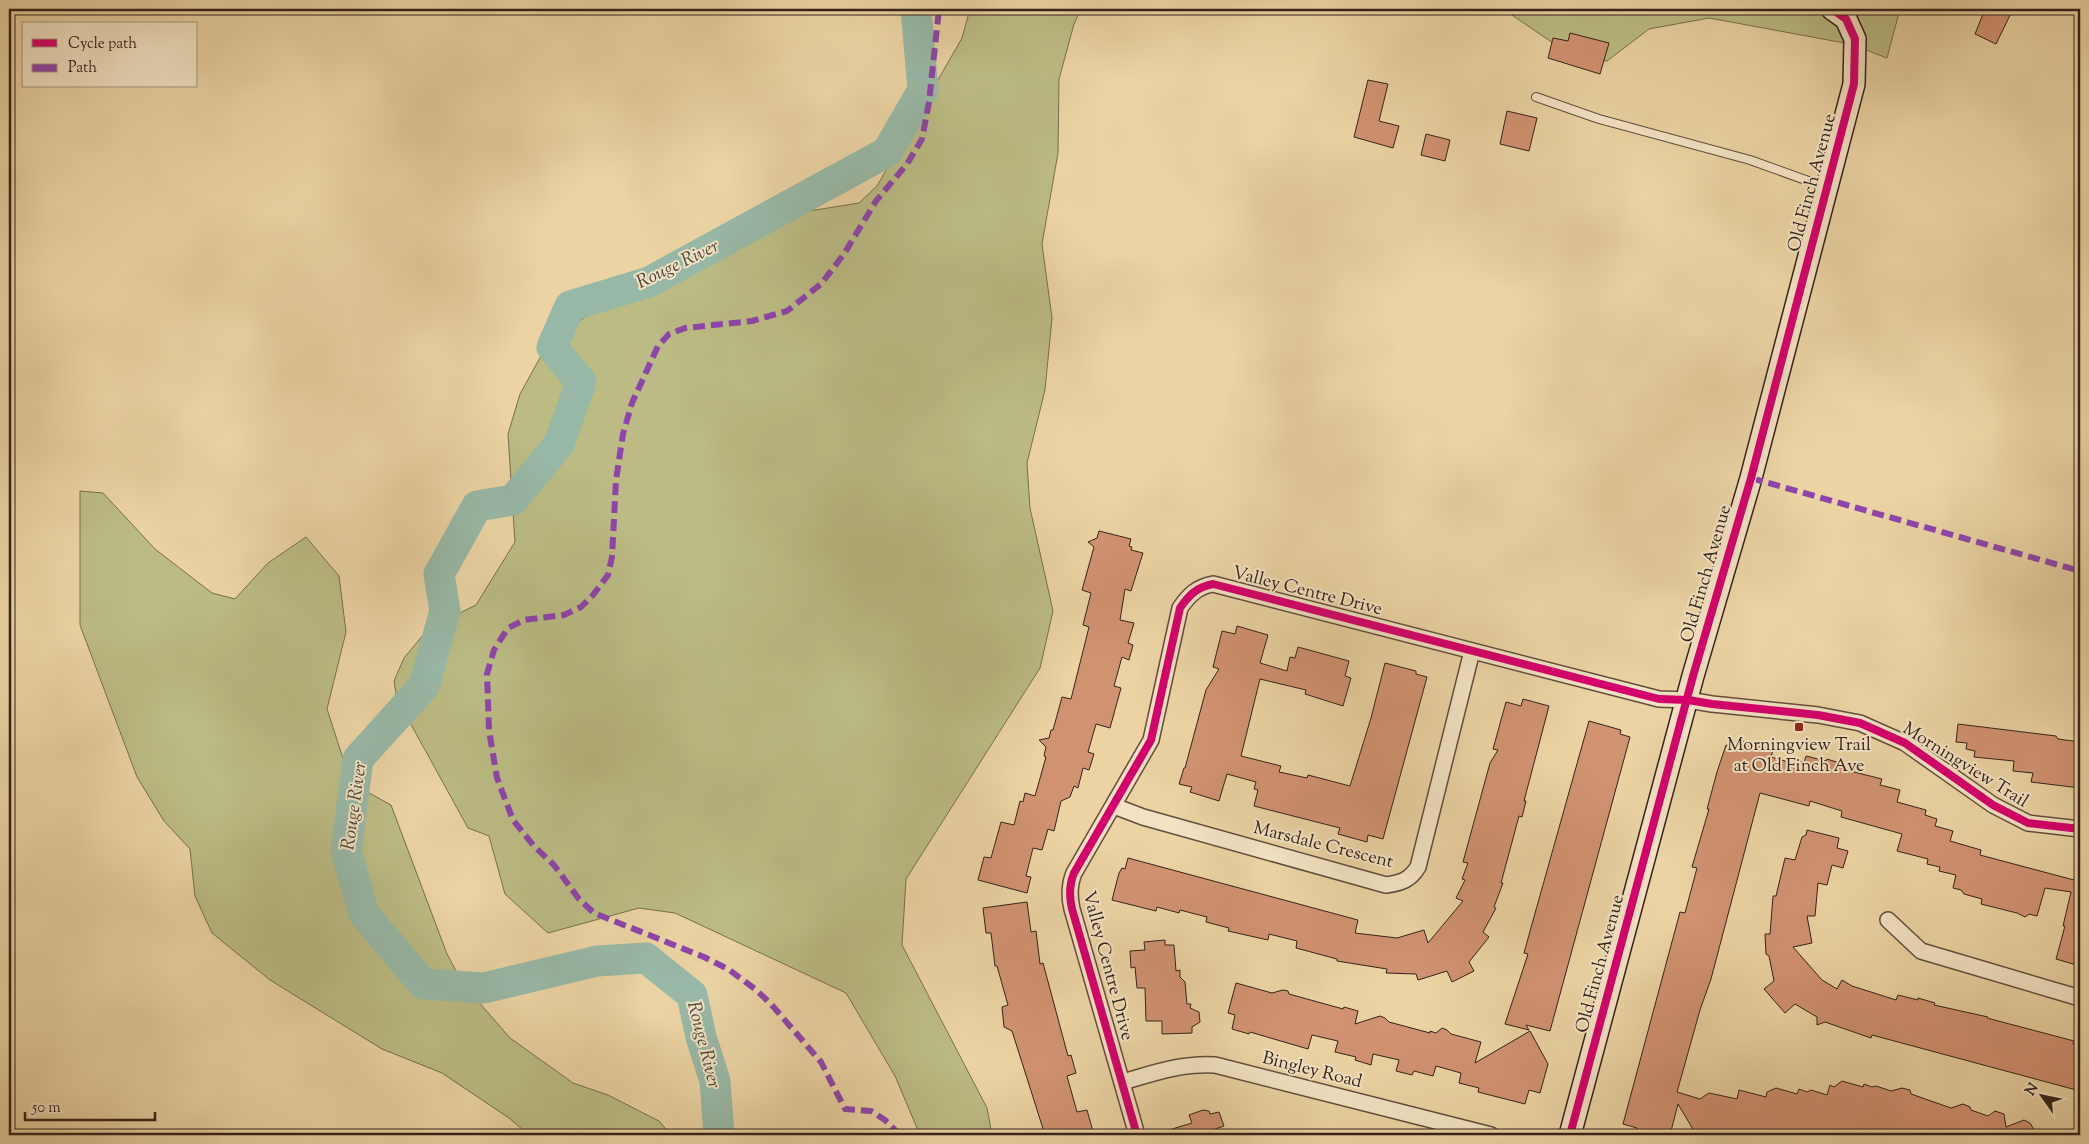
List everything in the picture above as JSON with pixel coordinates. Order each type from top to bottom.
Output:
[{"type":"street","name":"Old Finch Avenue","points":[[1570,1135],[1688,700],[1751,478],[1854,84],[1855,39],[1839,14]]},
{"type":"street","name":"Valley Centre Drive","points":[[1137,1135],[1070,898],[1070,884],[1074,873],[1151,740],[1180,608],[1193,592],[1213,584],[1659,699],[1688,700]]},
{"type":"street","name":"Marsdale Crescent","points":[[1114,806],[1143,817],[1386,884],[1405,881],[1410,878],[1418,867],[1472,651]]},
{"type":"street","name":"Morningview Trail","points":[[1688,700],[1818,715],[1860,724],[1905,743],[1993,805],[2028,823],[2080,829]]},
{"type":"street","points":[[1888,920],[1921,951],[2080,998]]},
{"type":"street","name":"Bingley Road","points":[[1123,1082],[1174,1067],[1194,1064],[1215,1065],[1491,1135]]},
{"type":"lane","points":[[1536,97],[1599,119],[1750,160],[1827,188]]},
{"type":"green space","points":[[970,9],[1081,9],[1074,24],[1059,79],[1058,153],[1042,244],[1052,318],[1045,390],[1027,463],[1030,508],[1053,611],[1040,668],[906,879],[902,945],[987,1108],[992,1135],[920,1135],[895,1076],[846,993],[675,913],[639,908],[548,933],[505,894],[489,836],[468,828],[397,699],[394,681],[404,658],[429,628],[476,605],[515,542],[508,434],[520,394],[546,347],[590,313],[702,265],[790,214],[859,203],[877,186],[962,38]]},
{"type":"green space","points":[[1503,9],[1900,9],[1887,58],[1850,44],[1709,18],[1649,29],[1607,61],[1578,60]]},
{"type":"green space","points":[[80,491],[103,493],[155,549],[212,593],[235,599],[268,563],[306,537],[339,576],[346,632],[327,709],[351,783],[391,805],[447,954],[463,984],[510,1038],[573,1083],[608,1095],[659,1121],[671,1135],[529,1135],[509,1118],[442,1073],[382,1049],[270,980],[212,933],[195,896],[190,849],[164,821],[137,777],[80,625]]},
{"type":"building","points":[[1985,9],[2013,9],[1996,44],[1975,34]]},
{"type":"building","points":[[1570,33],[1609,43],[1600,74],[1548,58],[1553,38],[1568,41]]},
{"type":"building","points":[[1368,80],[1388,84],[1379,121],[1399,126],[1393,148],[1354,137]]},
{"type":"building","points":[[1507,111],[1537,118],[1529,151],[1500,144]]},
{"type":"building","points":[[1426,134],[1450,140],[1445,161],[1421,155]]},
{"type":"building","points":[[1099,531],[1131,539],[1129,546],[1132,547],[1131,550],[1143,553],[1131,591],[1125,589],[1120,620],[1134,623],[1128,643],[1133,645],[1129,660],[1122,657],[1114,686],[1121,688],[1110,728],[1096,724],[1088,752],[1094,754],[1089,770],[1083,768],[1078,788],[1074,786],[1070,797],[1061,801],[1054,831],[1048,829],[1042,850],[1033,848],[1026,876],[1031,877],[1027,893],[978,880],[984,857],[991,858],[1001,822],[1014,825],[1020,801],[1023,802],[1025,793],[1035,796],[1046,757],[1044,756],[1046,747],[1039,740],[1049,738],[1062,697],[1071,699],[1089,627],[1083,625],[1091,593],[1082,590],[1094,547],[1088,542],[1097,538]]},
{"type":"building","points":[[1237,626],[1268,635],[1260,663],[1287,671],[1290,657],[1295,658],[1298,647],[1349,661],[1345,676],[1351,678],[1343,706],[1305,694],[1306,690],[1260,679],[1241,756],[1281,766],[1279,772],[1307,778],[1308,775],[1350,786],[1371,718],[1385,663],[1416,671],[1416,674],[1427,677],[1383,839],[1368,835],[1367,842],[1338,834],[1340,828],[1254,806],[1258,790],[1254,789],[1256,782],[1227,774],[1219,801],[1190,792],[1192,787],[1179,784],[1206,690],[1219,669],[1213,667],[1222,631],[1235,634]]},
{"type":"building","points":[[1523,699],[1549,706],[1524,801],[1526,801],[1522,817],[1519,816],[1501,883],[1503,883],[1494,907],[1496,908],[1483,932],[1489,937],[1469,962],[1474,971],[1452,982],[1447,971],[1418,980],[1416,974],[1386,973],[1387,969],[1337,961],[1337,959],[1296,948],[1297,941],[1269,934],[1268,940],[1228,931],[1229,928],[1206,922],[1207,917],[1180,910],[1179,913],[1157,907],[1156,911],[1112,900],[1119,873],[1122,868],[1125,869],[1128,858],[1358,920],[1355,933],[1397,938],[1424,930],[1428,943],[1463,901],[1456,898],[1465,880],[1462,879],[1468,863],[1463,862],[1490,763],[1498,750],[1493,749],[1506,702],[1521,706]]},
{"type":"building","points":[[1589,721],[1621,730],[1620,734],[1630,737],[1550,1031],[1526,1025],[1529,1030],[1505,1024],[1528,954],[1524,953]]},
{"type":"building","points":[[1958,724],[2056,736],[2058,739],[2080,742],[2080,788],[2031,782],[2033,773],[2013,771],[2014,761],[1974,757],[1975,751],[1966,749],[1967,743],[1956,742]]},
{"type":"building","points":[[1742,741],[1773,750],[1771,757],[1799,765],[1800,761],[1804,763],[1806,756],[1826,761],[1827,759],[1843,764],[1842,769],[1882,779],[1880,785],[1900,790],[1897,802],[1926,810],[1925,815],[1937,819],[1935,826],[1953,831],[1950,841],[1981,850],[1980,855],[2074,880],[2075,875],[2080,875],[2080,966],[2056,959],[2065,926],[2063,926],[2071,892],[2045,888],[2037,916],[2029,914],[2025,917],[2017,913],[1981,904],[1982,899],[1964,894],[1961,890],[1953,888],[1956,875],[1939,871],[1940,867],[1927,864],[1928,859],[1897,851],[1902,834],[1841,817],[1842,811],[1810,801],[1809,806],[1760,793],[1711,979],[1700,1010],[1677,1092],[1700,1099],[1709,1093],[1737,1099],[1739,1090],[1766,1097],[1767,1092],[1776,1088],[1797,1094],[1799,1089],[1807,1092],[1811,1090],[1827,1095],[1830,1085],[1834,1087],[1842,1081],[1863,1087],[1864,1084],[1872,1087],[1876,1086],[1891,1091],[1902,1088],[1910,1090],[1911,1094],[1951,1108],[1963,1104],[1970,1107],[1971,1110],[1988,1116],[1995,1111],[2004,1114],[2006,1127],[2024,1120],[2030,1123],[2037,1135],[1831,1135],[1814,1129],[1813,1133],[1803,1130],[1802,1135],[1702,1135],[1702,1132],[1694,1131],[1678,1104],[1670,1135],[1636,1135],[1637,1128],[1623,1124],[1680,912],[1685,913],[1697,868],[1692,867],[1709,809],[1707,809],[1717,772],[1726,745],[1740,749]]},
{"type":"building","points":[[1807,830],[1839,838],[1837,848],[1848,851],[1843,868],[1832,865],[1827,885],[1818,883],[1815,916],[1807,916],[1812,943],[1793,947],[1822,980],[1837,989],[1842,980],[1852,986],[1896,1000],[1898,995],[1918,1000],[1918,998],[1935,1003],[1934,1005],[1988,1017],[2074,1041],[2073,1044],[2080,1045],[2080,1091],[1872,1035],[1871,1038],[1825,1022],[1817,1025],[1817,1017],[1795,1004],[1785,1013],[1764,989],[1774,981],[1769,956],[1766,954],[1765,934],[1770,934],[1773,896],[1776,896],[1785,858],[1795,860],[1802,837],[1806,835]]},
{"type":"building","points":[[1027,902],[1031,932],[1036,931],[1040,964],[1043,963],[1068,1056],[1071,1055],[1076,1073],[1067,1076],[1077,1112],[1087,1110],[1094,1135],[1045,1135],[1012,1031],[1004,1027],[1002,1007],[1008,1005],[997,966],[995,966],[991,933],[986,933],[983,908]]},
{"type":"building","points":[[1165,940],[1165,945],[1174,945],[1176,971],[1180,970],[1180,977],[1185,982],[1187,1004],[1191,1004],[1190,1008],[1199,1012],[1200,1022],[1192,1027],[1192,1033],[1162,1034],[1162,1021],[1146,1021],[1145,988],[1137,988],[1135,967],[1131,968],[1130,951],[1145,950],[1144,942]]},
{"type":"building","points":[[1236,983],[1272,993],[1283,990],[1288,991],[1289,994],[1343,1009],[1344,1007],[1358,1011],[1355,1024],[1380,1016],[1389,1022],[1430,1033],[1430,1031],[1436,1033],[1442,1028],[1451,1034],[1481,1042],[1475,1063],[1530,1031],[1548,1064],[1540,1093],[1529,1090],[1525,1104],[1478,1092],[1479,1088],[1459,1083],[1461,1073],[1436,1066],[1433,1076],[1414,1071],[1412,1075],[1396,1071],[1399,1060],[1373,1054],[1371,1065],[1355,1060],[1356,1057],[1335,1052],[1338,1041],[1312,1035],[1308,1049],[1250,1032],[1249,1034],[1232,1029],[1235,1015],[1228,1013]]},
{"type":"building","points":[[1203,1110],[1209,1111],[1210,1114],[1219,1112],[1224,1126],[1215,1129],[1217,1135],[1162,1135],[1162,1132],[1192,1123],[1189,1115]]},
{"type":"waterway","name":"Rouge River","points":[[719,1135],[715,1081],[701,1037],[692,995],[646,958],[597,961],[484,988],[423,984],[364,914],[346,851],[358,759],[424,686],[445,611],[439,574],[477,506],[513,500],[559,444],[581,382],[552,347],[570,306],[649,282],[887,152],[923,90],[916,9]]},
{"type":"marked path","points":[[900,1135],[885,1120],[871,1111],[845,1109],[821,1062],[771,1004],[755,989],[728,969],[704,957],[594,913],[579,899],[554,865],[534,846],[513,820],[497,778],[489,730],[487,674],[494,650],[508,628],[524,620],[564,615],[581,607],[608,575],[612,557],[616,480],[623,434],[632,403],[658,346],[669,334],[685,328],[752,321],[787,311],[821,284],[844,254],[876,201],[907,164],[922,139],[929,102],[939,9]]},
{"type":"marked path","points":[[1751,478],[2080,571]]},
{"type":"cycle path","points":[[1570,1135],[1693,676],[1751,478],[1854,84],[1855,39],[1846,19],[1832,9]]},
{"type":"cycle path","points":[[1137,1135],[1072,909],[1070,886],[1074,873],[1151,740],[1180,608],[1194,592],[1207,585],[1213,584],[1659,699],[1688,700],[1818,715],[1860,723],[1905,743],[1993,805],[2028,823],[2080,829]]},
{"type":"place","name":"Morningview Trail at Old Finch Ave","points":[[1799,727]]}]
